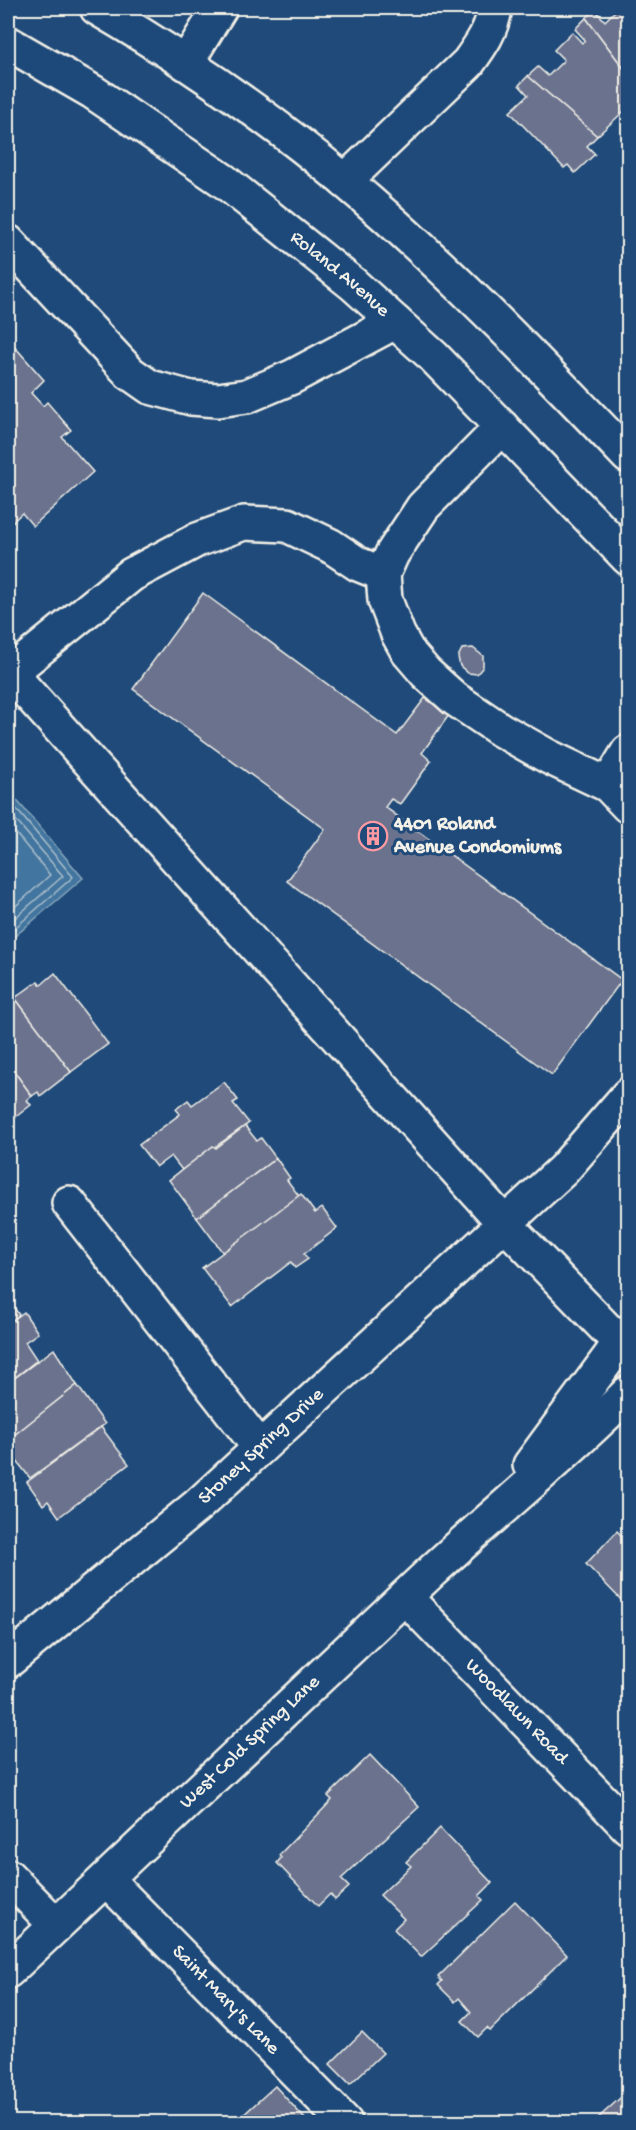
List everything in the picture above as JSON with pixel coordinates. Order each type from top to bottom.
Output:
[{"type":"main road","points":[[97,8],[186,63],[265,118],[345,181],[443,268],[628,456]]},
{"type":"main road","points":[[186,63],[220,8]]},
{"type":"main road","points":[[345,181],[468,63],[493,24],[495,8]]},
{"type":"main road","name":"Roland Avenue","points":[[8,43],[93,92],[224,181],[343,276],[433,356],[628,558]]},
{"type":"main road","points":[[8,242],[130,372],[150,387],[191,398],[218,400],[247,396],[270,388],[395,322]]},
{"type":"main road","points":[[502,427],[423,507],[392,554],[383,574],[384,600],[408,652],[426,673],[455,699],[492,725],[618,796],[628,752]]},
{"type":"main road","points":[[383,574],[358,564],[331,546],[287,525],[244,523],[197,540],[131,575],[10,673],[505,1224],[624,1338]]},
{"type":"main road","name":"Stoney Spring Drive","points":[[8,1661],[198,1504],[261,1448],[563,1170],[628,1095]]},
{"type":"main road","points":[[69,1203],[261,1448]]},
{"type":"main road","name":"West Cold Spring Lane","points":[[493,1515],[624,1338]]},
{"type":"main road","name":"West Cold Spring Lane","points":[[11,1962],[56,1925],[493,1515],[597,1424],[628,1393]]},
{"type":"main road","name":"Woodlawn Road","points":[[405,1597],[628,1827]]},
{"type":"main road","points":[[8,1876],[56,1925]]},
{"type":"main road","name":"Saint Mary's Lane","points":[[105,1879],[345,2122]]},
{"type":"water","points":[[8,790],[83,878],[8,942]]},
{"type":"building","points":[[618,8],[623,8],[628,14],[628,74],[586,18],[595,10],[605,21]]},
{"type":"building","points":[[586,18],[628,74],[628,116],[624,111],[597,136],[528,76],[538,67],[548,76],[564,60],[554,50],[572,32],[582,43],[585,40],[575,29]]},
{"type":"building","points":[[528,76],[597,136],[587,146],[595,154],[575,173],[568,165],[564,168],[510,112],[528,95],[519,85]]},
{"type":"building","points":[[8,339],[44,380],[31,393],[43,406],[47,402],[71,430],[62,437],[93,472],[33,526],[22,513],[8,526]]},
{"type":"building","name":"4401 Roland Avenue Condomiums","points":[[203,593],[397,735],[425,698],[449,715],[422,753],[431,761],[400,804],[391,799],[385,807],[622,980],[552,1075],[287,881],[325,829],[133,689]]},
{"type":"building","points":[[473,648],[483,656],[483,667],[477,674],[468,673],[460,666],[458,657],[462,649]]},
{"type":"building","points":[[55,973],[108,1044],[71,1072],[15,998],[38,981],[41,985]]},
{"type":"building","points":[[8,995],[12,1000],[15,998],[71,1072],[40,1096],[38,1092],[32,1096],[8,1063]]},
{"type":"building","points":[[8,1063],[32,1096],[27,1100],[31,1105],[8,1123]]},
{"type":"building","points":[[224,1082],[238,1100],[233,1103],[249,1123],[182,1170],[171,1156],[156,1167],[139,1145],[180,1114],[176,1109],[188,1100],[192,1105]]},
{"type":"building","points":[[245,1126],[257,1141],[261,1138],[276,1158],[197,1218],[169,1180],[213,1146],[216,1148]]},
{"type":"building","points":[[276,1158],[290,1178],[287,1180],[299,1196],[223,1253],[197,1218]]},
{"type":"building","points":[[301,1194],[315,1213],[322,1208],[337,1228],[304,1254],[308,1259],[295,1268],[291,1262],[232,1307],[202,1268]]},
{"type":"building","points":[[8,1298],[19,1315],[8,1324]]},
{"type":"building","points":[[24,1312],[38,1333],[25,1342],[37,1360],[8,1383],[8,1324]]},
{"type":"building","points":[[54,1349],[77,1385],[8,1440],[8,1383]]},
{"type":"building","points":[[77,1385],[105,1424],[30,1478],[16,1460],[8,1466],[8,1440]]},
{"type":"building","points":[[101,1427],[129,1464],[59,1517],[48,1501],[43,1505],[27,1482]]},
{"type":"building","points":[[617,1531],[628,1542],[628,1607],[586,1564]]},
{"type":"building","points":[[370,1755],[419,1807],[341,1879],[349,1887],[335,1900],[330,1894],[318,1906],[277,1863],[281,1858],[279,1855],[332,1800],[328,1796]]},
{"type":"building","points":[[440,1828],[492,1883],[479,1896],[483,1900],[421,1957],[394,1929],[404,1919],[380,1895],[411,1866],[406,1862]]},
{"type":"building","points":[[515,1901],[567,1955],[490,2031],[487,2028],[478,2037],[462,2021],[471,2012],[459,1998],[455,2002],[438,1985],[442,1981],[438,1977]]},
{"type":"building","points":[[362,2032],[383,2053],[350,2084],[330,2064]]},
{"type":"building","points":[[275,2086],[305,2119],[301,2122],[246,2122],[241,2117]]},
{"type":"building","points":[[628,2091],[628,2122],[598,2122],[598,2118]]},
{"type":"place","name":"4401 Roland Avenue Condomiums","points":[[373,836]]}]
